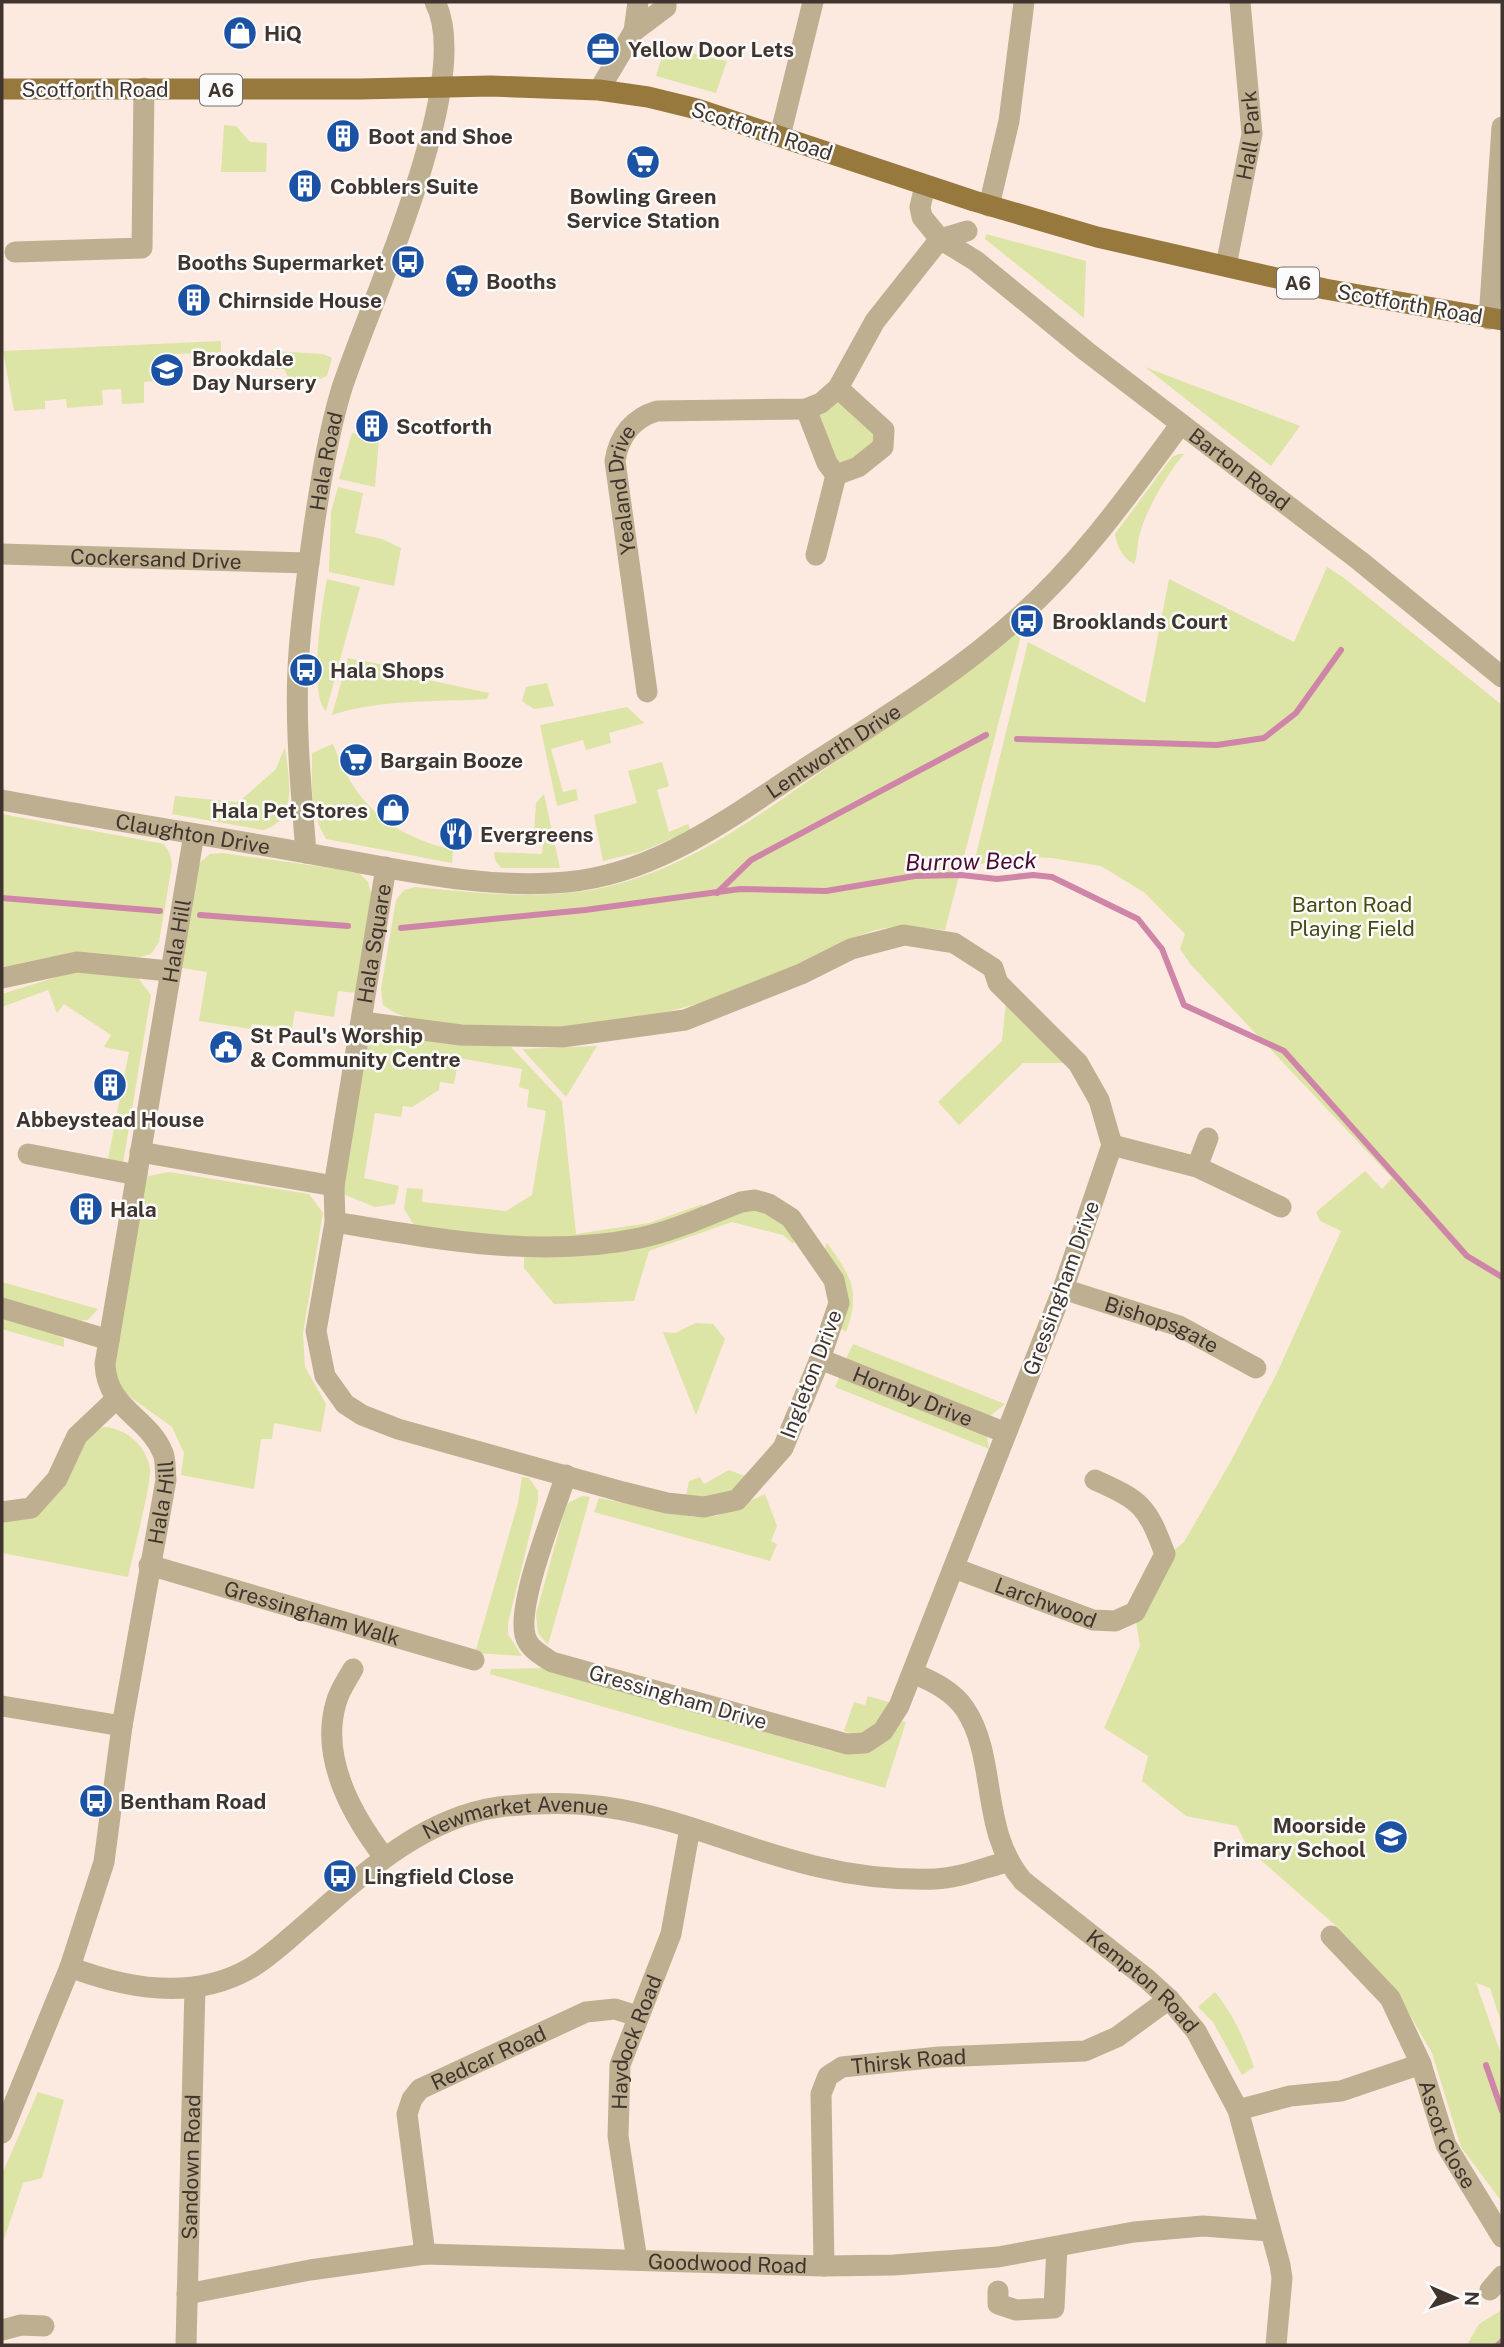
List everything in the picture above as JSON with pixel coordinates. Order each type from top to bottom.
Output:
[{"type":"main road","name":"Scotforth Road","points":[[2,89],[439,87],[599,90],[697,108],[926,186],[1097,237],[1365,298],[1496,319]]},
{"type":"street","name":"Hala Road","points":[[306,853],[298,671],[309,563],[331,427],[431,142],[444,46],[443,20],[435,2]]},
{"type":"street","points":[[599,90],[634,31],[638,2]]},
{"type":"street","points":[[634,31],[666,8],[666,2]]},
{"type":"street","points":[[780,136],[813,2]]},
{"type":"street","points":[[940,239],[967,231],[982,204],[1010,121],[1024,2]]},
{"type":"street","name":"Hall Park","points":[[1226,267],[1252,134],[1240,2]]},
{"type":"street","points":[[15,252],[142,248],[144,88]]},
{"type":"street","points":[[1496,319],[1502,127]]},
{"type":"street","name":"Barton Road","points":[[926,186],[920,207],[922,217],[940,239],[976,261],[1181,424],[1360,561],[1502,677]]},
{"type":"street","points":[[967,231],[976,261]]},
{"type":"street","name":"Yealand Drive","points":[[647,692],[615,461],[622,438],[638,419],[657,411],[806,408],[821,403],[838,388],[875,321],[940,239]]},
{"type":"street","points":[[836,475],[871,459],[883,447],[886,439],[879,422],[838,388]]},
{"type":"street","points":[[806,408],[827,463],[836,475]]},
{"type":"street","name":"Lentworth Drive","points":[[386,867],[489,881],[568,882],[617,872],[665,855],[719,827],[937,682],[1022,615],[1094,541],[1181,424]]},
{"type":"street","points":[[816,555],[836,475]]},
{"type":"street","name":"Cockersand Drive","points":[[2,554],[309,563]]},
{"type":"street","name":"Claughton Drive","points":[[2,800],[386,867]]},
{"type":"street","name":"Hala Hill","points":[[2,2133],[70,1967],[104,1862],[122,1726],[166,1480],[163,1453],[146,1430],[115,1399],[106,1377],[109,1340],[194,834]]},
{"type":"street","name":"Hala Square","points":[[335,1222],[334,1186],[363,1022],[386,867]]},
{"type":"street","points":[[363,1022],[461,1035],[562,1037],[685,1020],[801,974],[851,948],[904,935],[929,937],[954,943],[993,968],[998,983],[1078,1063],[1099,1100],[1112,1144],[1197,1167],[1281,1207]]},
{"type":"street","points":[[2,978],[77,962],[169,971]]},
{"type":"street","points":[[1197,1167],[1208,1138]]},
{"type":"street","name":"Gressingham Drive","points":[[566,1475],[526,1611],[525,1636],[535,1651],[551,1662],[847,1744],[865,1743],[883,1731],[899,1706],[1063,1289],[1112,1144]]},
{"type":"street","points":[[140,1152],[334,1186]]},
{"type":"street","points":[[28,1154],[137,1175]]},
{"type":"street","name":"Ingleton Drive","points":[[755,1200],[792,1218],[834,1280],[839,1303],[820,1359],[783,1448],[762,1475],[728,1504],[704,1507],[667,1503],[398,1429],[362,1415],[345,1404],[325,1376],[316,1331],[335,1222],[507,1246],[581,1247],[652,1235],[741,1202],[755,1200]]},
{"type":"street","name":"Bishopsgate","points":[[1063,1289],[1179,1326],[1256,1368]]},
{"type":"street","points":[[2,1308],[109,1340]]},
{"type":"street","name":"Hornby Drive","points":[[820,1359],[1006,1433]]},
{"type":"street","points":[[2,1512],[31,1508],[57,1479],[77,1436],[115,1399]]},
{"type":"street","name":"Larchwood","points":[[954,1569],[1093,1620],[1115,1620],[1135,1612],[1165,1554],[1150,1514],[1124,1493],[1095,1480]]},
{"type":"street","name":"Gressingham Walk","points":[[149,1565],[474,1660]]},
{"type":"street","points":[[353,1669],[336,1700],[331,1724],[332,1743],[343,1795],[384,1857]]},
{"type":"street","name":"Kempton Road","points":[[912,1673],[946,1690],[965,1710],[977,1739],[1007,1862],[1023,1881],[1169,1999],[1196,2031],[1238,2109],[1282,2278],[1276,2345]]},
{"type":"street","points":[[2,1706],[122,1726]]},
{"type":"street","name":"Newmarket Avenue","points":[[70,1967],[127,1986],[158,1989],[195,1987],[247,1970],[278,1948],[384,1857],[442,1822],[498,1808],[562,1804],[605,1807],[690,1828],[817,1867],[871,1875],[937,1879],[1007,1862]]},
{"type":"street","name":"Haydock Road","points":[[637,2260],[618,2136],[620,2065],[671,1934],[690,1828]]},
{"type":"street","name":"Ascot Close","points":[[1331,1936],[1390,1998],[1421,2064],[1446,2145],[1502,2237]]},
{"type":"street","name":"Sandown Road","points":[[186,2345],[195,1987]]},
{"type":"street","name":"Thirsk Road","points":[[824,2266],[821,2094],[828,2076],[842,2067],[939,2057],[1085,2051],[1117,2037],[1169,1999]]},
{"type":"street","name":"Redcar Road","points":[[425,2254],[407,2114],[412,2099],[420,2090],[586,2012],[615,2009],[637,2016]]},
{"type":"street","name":"Ascot Close","points":[[1238,2109],[1290,2096],[1341,2091],[1371,2084],[1421,2064]]},
{"type":"street","name":"Goodwood Road","points":[[187,2294],[310,2270],[425,2254],[824,2266],[978,2258],[1134,2232],[1203,2226],[1270,2231]]},
{"type":"street","points":[[998,2291],[998,2304],[1006,2308],[1054,2308],[1056,2247]]},
{"type":"street","points":[[2,2330],[21,2325],[44,2326]]},
{"type":"green space","points":[[665,47],[727,61],[716,93],[656,76]]},
{"type":"green space","points":[[224,125],[236,126],[250,142],[267,143],[266,172],[221,172]]},
{"type":"green space","points":[[986,234],[1086,261],[1084,318],[985,239]]},
{"type":"green space","points":[[221,341],[221,352],[175,354],[175,380],[144,382],[144,403],[122,404],[121,389],[102,390],[103,405],[67,408],[66,399],[45,401],[45,409],[14,411],[3,351]]},
{"type":"green space","points":[[272,351],[323,354],[332,358],[327,376],[313,382],[289,379],[284,369],[272,369]]},
{"type":"green space","points":[[1145,367],[1300,426],[1271,466]]},
{"type":"green space","points":[[832,400],[860,414],[875,433],[877,440],[843,466],[837,465],[817,417]]},
{"type":"green space","points":[[352,433],[379,438],[375,487],[339,479]]},
{"type":"green space","points":[[1184,454],[1164,482],[1146,516],[1134,564],[1121,551],[1115,534],[1172,457]]},
{"type":"green space","points":[[338,487],[363,493],[355,533],[382,539],[401,548],[394,586],[329,572],[331,512]]},
{"type":"green space","name":"Barton Road Playing Field","points":[[1327,567],[1502,705],[1502,2025],[1490,1988],[1476,1983],[1502,2057],[1502,2202],[1461,2147],[1432,2053],[1397,1993],[1335,1925],[1249,1850],[1237,1826],[1186,1816],[1142,1781],[1148,1756],[1104,1728],[1140,1646],[1134,1609],[1162,1560],[1184,1542],[1231,1461],[1277,1373],[1341,1231],[1320,1221],[1316,1212],[1365,1171],[1382,1189],[1392,1178],[1191,965],[1180,949],[1185,934],[1145,893],[1101,866],[1052,858],[1005,856],[973,867],[1028,642],[1145,703],[1169,579],[1294,642]]},
{"type":"green space","points":[[327,579],[360,587],[326,711],[321,702],[317,669]]},
{"type":"green space","points":[[1023,628],[945,930],[902,927],[876,930],[726,995],[691,1006],[620,1021],[547,1028],[450,1025],[415,1020],[383,1005],[381,989],[396,900],[404,890],[415,887],[463,892],[558,894],[606,887],[669,866],[699,852],[755,818]]},
{"type":"green space","points":[[348,658],[400,668],[400,674],[489,693],[487,699],[369,706],[332,715]]},
{"type":"green space","points":[[547,683],[554,706],[534,709],[522,701],[526,687]]},
{"type":"green space","points":[[627,707],[644,723],[609,733],[611,743],[586,750],[583,740],[551,749],[563,792],[576,789],[578,800],[557,806],[540,725]]},
{"type":"green space","points":[[333,744],[342,766],[364,801],[393,826],[453,850],[452,863],[326,839],[314,808],[312,753]]},
{"type":"green space","points":[[285,747],[289,795],[287,807],[275,825],[263,830],[172,814],[175,796],[235,802],[241,800],[276,769]]},
{"type":"green space","points":[[662,762],[669,786],[657,790],[669,832],[688,824],[691,831],[640,852],[603,861],[594,815],[637,803],[628,771]]},
{"type":"green space","points":[[544,794],[560,868],[501,868],[495,860],[494,852],[542,854],[544,833],[534,832],[536,803]]},
{"type":"green space","points":[[2,814],[164,844],[172,865],[159,942],[151,954],[136,958],[50,957],[2,967]]},
{"type":"green space","points":[[223,853],[358,872],[368,882],[372,897],[357,993],[338,991],[334,1017],[295,1011],[292,1028],[252,1024],[251,1029],[199,1021],[207,972],[177,967],[198,864],[210,854]]},
{"type":"green space","points":[[76,971],[136,975],[151,995],[123,1163],[107,1164],[129,1052],[104,1047],[111,1035],[64,1004],[57,1013],[48,990],[2,1007],[2,994]]},
{"type":"green space","points":[[1007,992],[1078,1063],[1023,1063],[959,1125],[938,1102],[1002,1041]]},
{"type":"green space","points":[[374,1032],[511,1047],[562,1101],[576,1234],[649,1223],[703,1204],[703,1210],[631,1232],[560,1238],[488,1234],[414,1225],[404,1209],[407,1188],[423,1189],[422,1202],[506,1211],[532,1195],[546,1111],[527,1107],[529,1090],[519,1087],[522,1069],[459,1058],[454,1084],[440,1082],[439,1090],[412,1107],[403,1106],[401,1117],[375,1113],[364,1178],[399,1186],[395,1204],[375,1207],[343,1194],[340,1190],[368,1036]]},
{"type":"green space","points":[[597,1046],[566,1097],[522,1049]]},
{"type":"green space","points":[[169,1172],[309,1194],[323,1213],[303,1333],[305,1367],[326,1404],[321,1432],[274,1423],[272,1439],[261,1439],[254,1489],[181,1475],[184,1453],[172,1427],[119,1389],[113,1367],[140,1191],[149,1176]]},
{"type":"green space","points":[[755,1208],[782,1219],[797,1238],[793,1244],[783,1235],[732,1222],[649,1251],[634,1301],[554,1304],[524,1268],[524,1257],[563,1257],[624,1250]]},
{"type":"green space","points":[[827,1243],[851,1284],[853,1305],[846,1332],[840,1328],[824,1250]]},
{"type":"green space","points":[[2,1282],[98,1309],[88,1320],[78,1321],[2,1301]]},
{"type":"green space","points":[[2,1316],[51,1330],[64,1339],[64,1347],[2,1329]]},
{"type":"green space","points":[[696,1323],[713,1324],[725,1339],[696,1415],[663,1332],[675,1333]]},
{"type":"green space","points":[[853,1344],[1005,1404],[990,1416],[846,1359]]},
{"type":"green space","points":[[840,1376],[987,1436],[989,1449],[835,1387]]},
{"type":"green space","points":[[104,1427],[127,1434],[133,1439],[144,1452],[150,1468],[145,1504],[128,1577],[2,1553],[2,1512],[31,1508],[77,1436]]},
{"type":"green space","points":[[729,1470],[750,1478],[734,1490],[713,1498],[686,1496],[689,1481],[700,1477],[704,1484]]},
{"type":"green space","points":[[522,1477],[529,1478],[538,1491],[538,1501],[508,1623],[508,1634],[522,1656],[475,1653],[518,1503]]},
{"type":"green space","points":[[765,1494],[777,1526],[771,1541],[777,1544],[770,1561],[594,1512],[599,1498],[693,1517],[717,1516]]},
{"type":"green space","points":[[582,1496],[590,1497],[548,1645],[538,1633],[536,1614],[564,1513],[568,1503]]},
{"type":"green space","points":[[552,1668],[831,1751],[871,1746],[888,1737],[902,1721],[906,1722],[885,1788],[490,1674],[491,1669]]},
{"type":"green space","points":[[868,1696],[892,1703],[867,1734],[855,1735],[844,1731],[854,1702],[865,1705]]},
{"type":"green space","points":[[1215,1992],[1238,2028],[1254,2067],[1242,2075],[1213,2022],[1198,2007]]},
{"type":"green space","points":[[38,2092],[64,2100],[42,2178],[23,2183],[2,2245],[2,2174]]},
{"type":"green space","points":[[1502,2310],[1502,2345],[1467,2345],[1479,2324]]},
{"type":"waterway","points":[[1017,739],[1217,745],[1264,738],[1296,713],[1341,650]]},
{"type":"waterway","points":[[717,893],[751,860],[986,735]]},
{"type":"waterway","name":"Burrow Beck","points":[[401,928],[585,910],[740,889],[826,891],[915,876],[961,875],[997,879],[1033,875],[1052,877],[1138,919],[1162,949],[1184,1005],[1284,1051],[1467,1256],[1502,1277]]},
{"type":"waterway","name":"Burrow Beck","points":[[2,898],[160,911]]},
{"type":"waterway","name":"Burrow Beck","points":[[200,915],[348,926]]},
{"type":"waterway","points":[[1486,2065],[1502,2111]]},
{"type":"waterway","points":[[1498,2345],[1502,2341]]},
{"type":"place","name":"HiQ","points":[[240,33]]},
{"type":"place","name":"Yellow Door Lets","points":[[603,49]]},
{"type":"place","name":"Boot and Shoe","points":[[343,136]]},
{"type":"place","name":"Bowling Green Service Station","points":[[643,162]]},
{"type":"place","name":"Cobblers Suite","points":[[305,186]]},
{"type":"place","name":"Booths Supermarket","points":[[408,262]]},
{"type":"place","name":"Booths","points":[[462,281]]},
{"type":"place","name":"Chirnside House","points":[[194,300]]},
{"type":"place","name":"Brookdale Day Nursery","points":[[167,370]]},
{"type":"place","name":"Scotforth","points":[[372,426]]},
{"type":"place","name":"Brooklands Court","points":[[1027,621]]},
{"type":"place","name":"Hala Shops","points":[[306,670]]},
{"type":"place","name":"Bargain Booze","points":[[356,760]]},
{"type":"place","name":"Hala Pet Stores","points":[[393,810]]},
{"type":"place","name":"Evergreens","points":[[456,834]]},
{"type":"place","name":"St Paul's Worship & Community Centre","points":[[226,1047]]},
{"type":"place","name":"Abbeystead House","points":[[110,1085]]},
{"type":"place","name":"Hala","points":[[86,1209]]},
{"type":"place","name":"Bentham Road","points":[[96,1801]]},
{"type":"place","name":"Moorside Primary School","points":[[1391,1837]]},
{"type":"place","name":"Lingfield Close","points":[[340,1876]]}]
